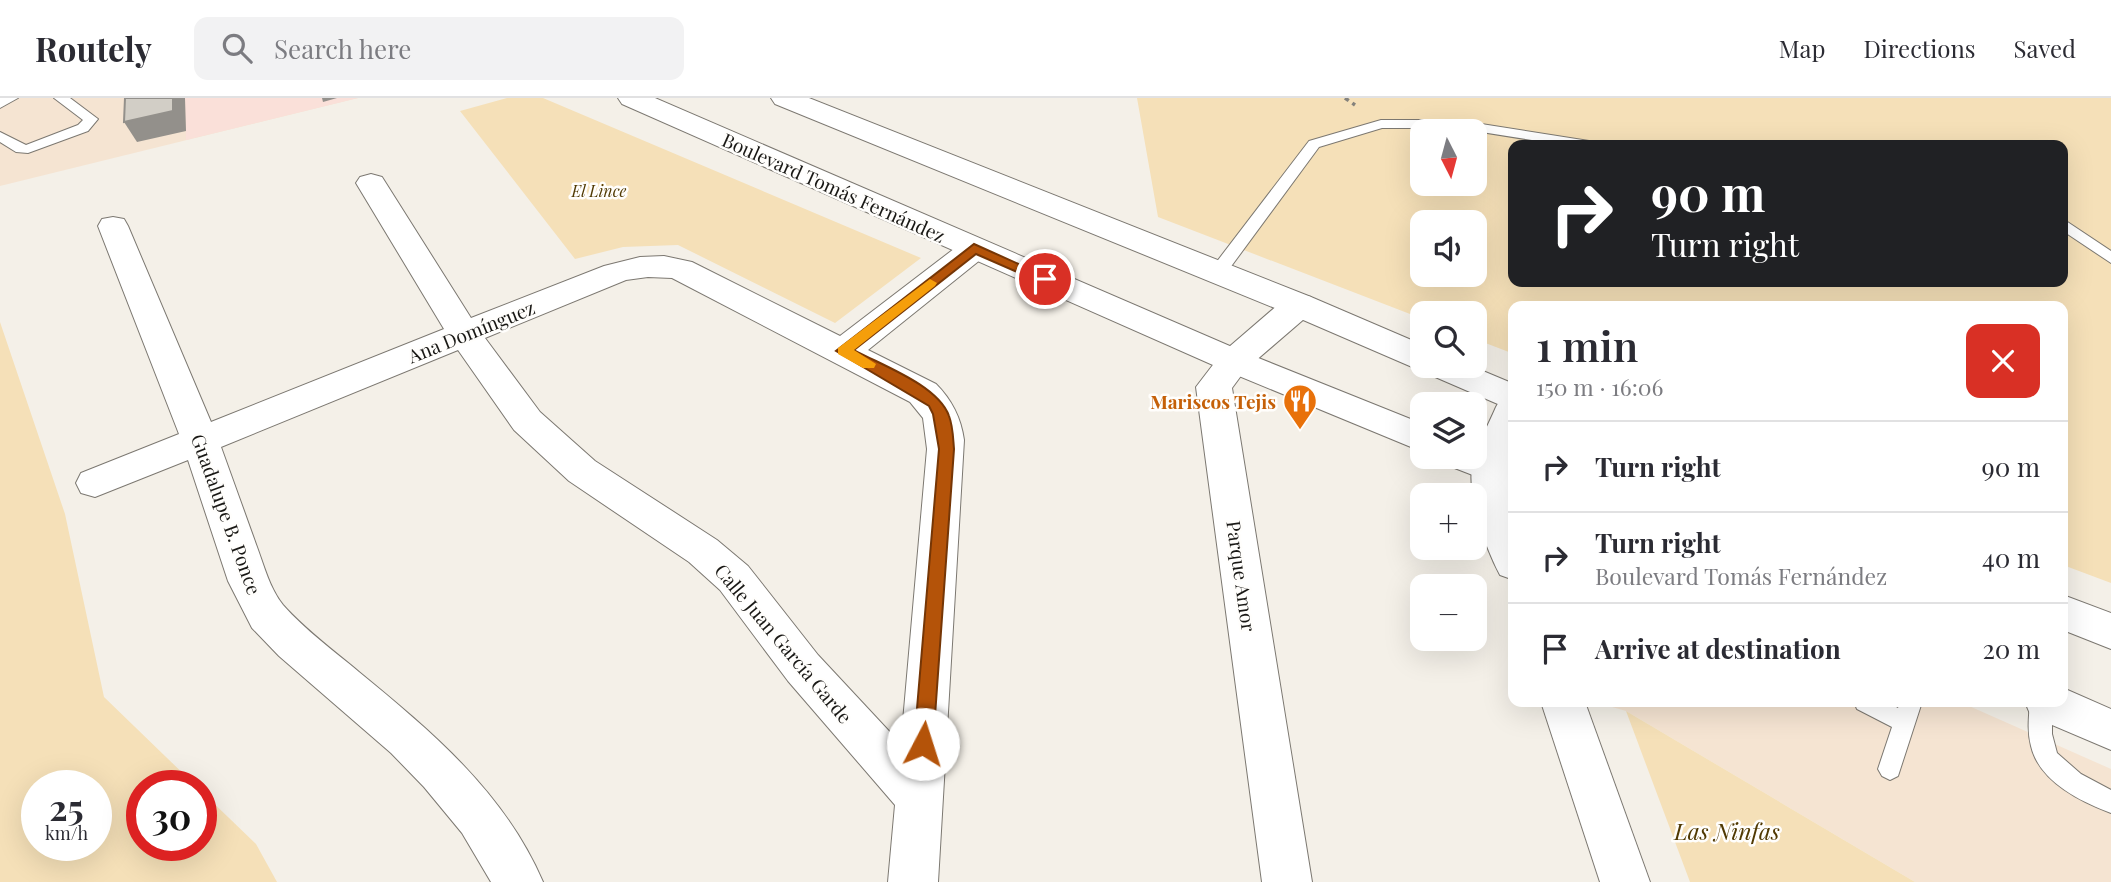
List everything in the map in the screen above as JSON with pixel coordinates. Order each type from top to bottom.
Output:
[{"type":"street","name":"Boulevard Tomás Fernández","points":[[632,98],[1234,361],[1410,434]]},
{"type":"street","points":[[785,98],[1298,305],[1410,353]]},
{"type":"street","name":"Calle Juan García Garde","points":[[371,183],[465,335],[527,421],[551,446],[582,471],[703,551],[734,578],[803,668],[919,798]]},
{"type":"street","name":"Guadalupe B. Ponce","points":[[113,226],[200,440],[249,581],[267,616],[440,772],[478,817],[519,882]]},
{"type":"street","points":[[844,351],[974,248]]},
{"type":"street","name":"Ana Domínguez","points":[[95,483],[615,273],[642,265],[681,269],[923,393],[934,402],[941,414],[946,449],[938,582],[913,882]]},
{"type":"street","name":"Parque Amor","points":[[1287,882],[1214,387],[1234,361],[1298,305]]},
{"type":"street","points":[[1468,378],[1508,395]]},
{"type":"street","points":[[1508,423],[1490,467],[1492,503],[1508,548]]},
{"type":"street","points":[[2068,614],[2111,631]]},
{"type":"street","points":[[1565,707],[1625,882]]},
{"type":"street","points":[[2058,707],[2111,730]]},
{"type":"lane","points":[[0,104],[11,98]]},
{"type":"lane","points":[[0,136],[21,149],[28,149],[83,128],[91,120],[61,98]]},
{"type":"lane","points":[[1217,272],[1314,144],[1381,124],[1456,124],[1557,140]]},
{"type":"lane","points":[[2068,228],[2111,258]]},
{"type":"lane","points":[[1886,707],[1908,712],[1889,769]]},
{"type":"lane","points":[[2041,707],[2045,753],[2058,769],[2084,788],[2111,802]]},
{"type":"shaded area","points":[[0,98],[358,98],[0,186]]},
{"type":"shaded area","points":[[185,98],[358,98],[186,140]]},
{"type":"shaded area","points":[[1612,707],[1971,707],[2111,769],[2111,882],[1915,882],[1626,711]]},
{"type":"green space","name":"El Lince","points":[[507,98],[543,98],[921,258],[835,323],[678,245],[623,247],[575,259],[460,111]]},
{"type":"green space","points":[[1137,98],[2111,98],[2111,583],[2068,567],[2068,301],[1508,301],[1508,352],[1487,344],[1487,301],[1410,301],[1410,314],[1158,217]]},
{"type":"green space","points":[[0,322],[65,514],[104,697],[179,770],[126,770],[126,861],[217,861],[217,806],[256,844],[277,882],[0,882]]},
{"type":"green space","name":"Las Ninfas","points":[[1626,711],[1915,882],[1690,882]]},
{"type":"building","points":[[125,98],[173,98],[173,111],[124,122]]},
{"type":"slow traffic","points":[[868,364],[844,351],[930,283]]},
{"type":"place","name":"Mariscos Tejis","points":[[1300,431]]},
{"type":"route","points":[[923,744],[938,582],[945,431],[941,414],[934,402],[923,393],[844,351],[974,248],[1045,279]]}]
